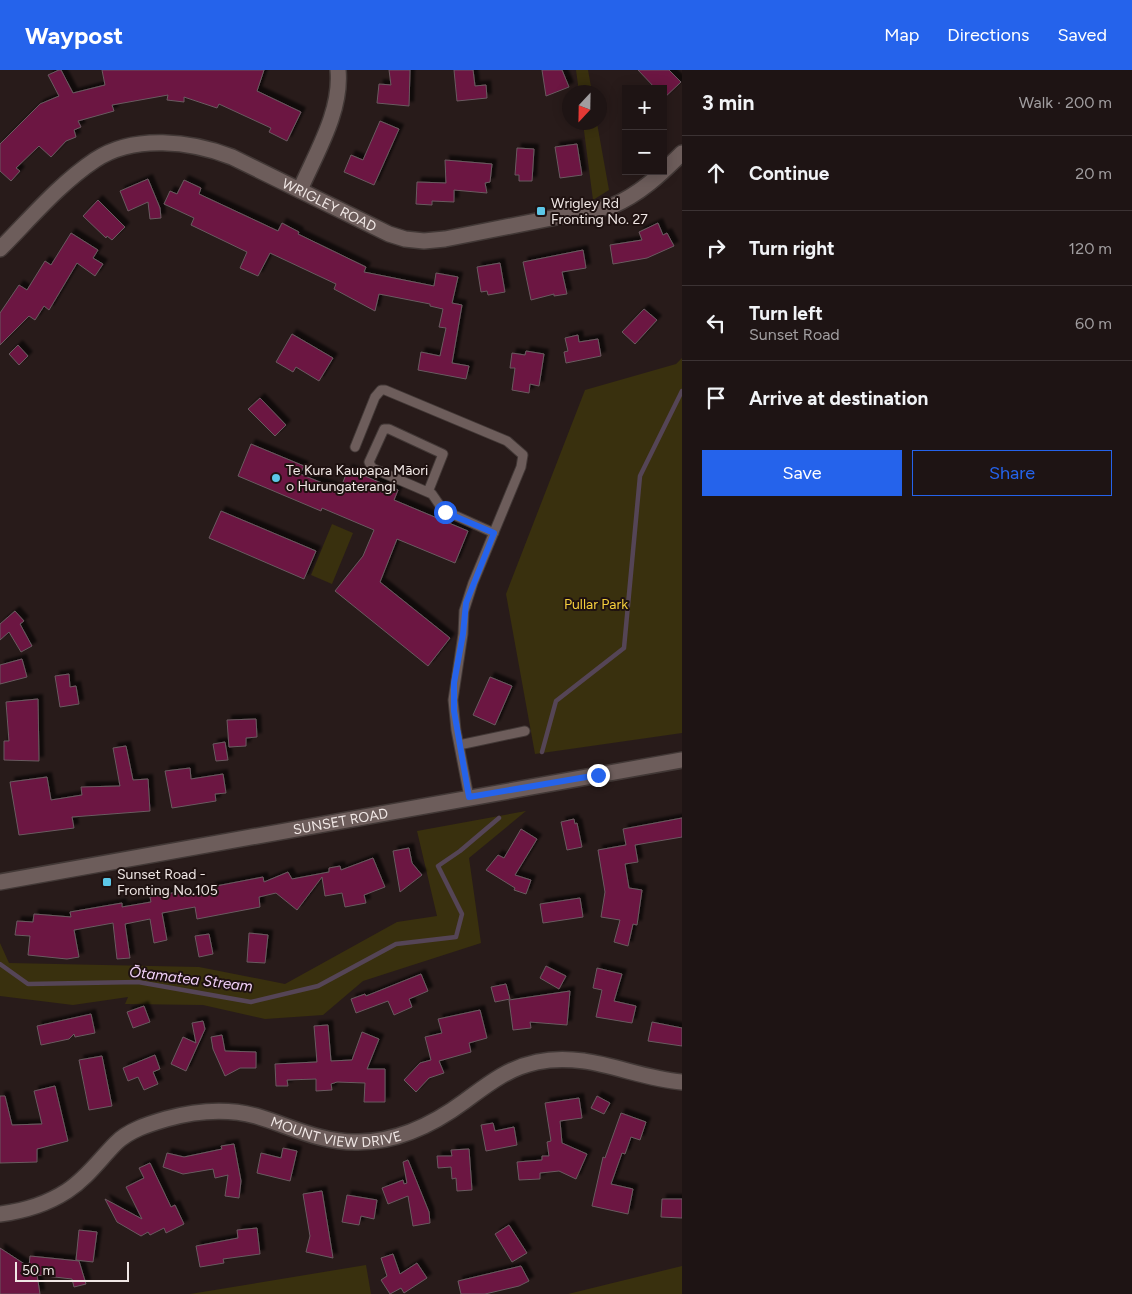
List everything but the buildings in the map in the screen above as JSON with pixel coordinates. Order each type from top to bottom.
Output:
[{"type":"street","points":[[300,190],[334,110],[339,81],[338,70]]},
{"type":"street","name":"WRIGLEY ROAD","points":[[0,249],[68,180],[97,159],[123,149],[154,143],[182,143],[208,148],[232,157],[389,234],[415,240],[438,240],[612,206],[632,198],[650,185],[682,153]]},
{"type":"street","name":"SUNSET ROAD","points":[[0,882],[682,760]]},
{"type":"street","name":"MOUNT VIEW DRIVE","points":[[0,1214],[28,1210],[52,1200],[80,1181],[116,1142],[127,1135],[147,1125],[192,1113],[236,1112],[257,1116],[316,1137],[336,1141],[358,1142],[408,1134],[464,1101],[500,1075],[538,1061],[557,1059],[600,1063],[651,1078],[682,1082]]},
{"type":"lane","points":[[355,447],[375,397],[378,393],[385,390],[515,446],[523,455],[523,462],[473,583],[464,611],[463,634],[454,683],[453,700],[469,797]]},
{"type":"lane","points":[[428,492],[443,454],[389,429],[384,429],[369,462],[370,466],[434,495],[440,508],[445,512],[494,533]]},
{"type":"lane","points":[[459,745],[525,731]]},
{"type":"green space","points":[[576,70],[588,70],[591,85],[578,85]]},
{"type":"green space","points":[[584,130],[598,130],[609,190],[593,200]]},
{"type":"green space","name":"Pullar Park","points":[[682,358],[682,733],[535,754],[506,594],[585,390],[676,364]]},
{"type":"green space","points":[[332,524],[353,533],[332,584],[311,575]]},
{"type":"green space","points":[[526,811],[469,858],[481,943],[363,981],[323,1015],[265,1019],[203,1005],[125,1004],[128,997],[73,1005],[0,996],[0,943],[9,963],[199,967],[285,984],[397,922],[437,916],[417,831]]},
{"type":"green space","points":[[366,1265],[371,1294],[190,1294]]},
{"type":"green space","points":[[682,1266],[682,1294],[568,1294]]},
{"type":"waterway","name":"Ōtamatea Stream","points":[[542,752],[556,701],[624,648],[640,476],[682,391]]},
{"type":"waterway","name":"Ōtamatea Stream","points":[[0,964],[28,984],[138,982],[251,1002],[318,986],[396,944],[456,937],[462,914],[438,866],[460,851],[499,818]]},
{"type":"place","name":"Wrigley Rd Fronting No. 27","points":[[541,211]]},
{"type":"place","name":"Te Kura Kaupapa Māori o Hurungaterangi","points":[[276,478]]},
{"type":"place","name":"Sunset Road - Fronting No.105","points":[[107,882]]},
{"type":"route","points":[[445,512],[494,533],[466,603],[463,634],[454,683],[453,700],[456,730],[469,797],[598,775]]}]
